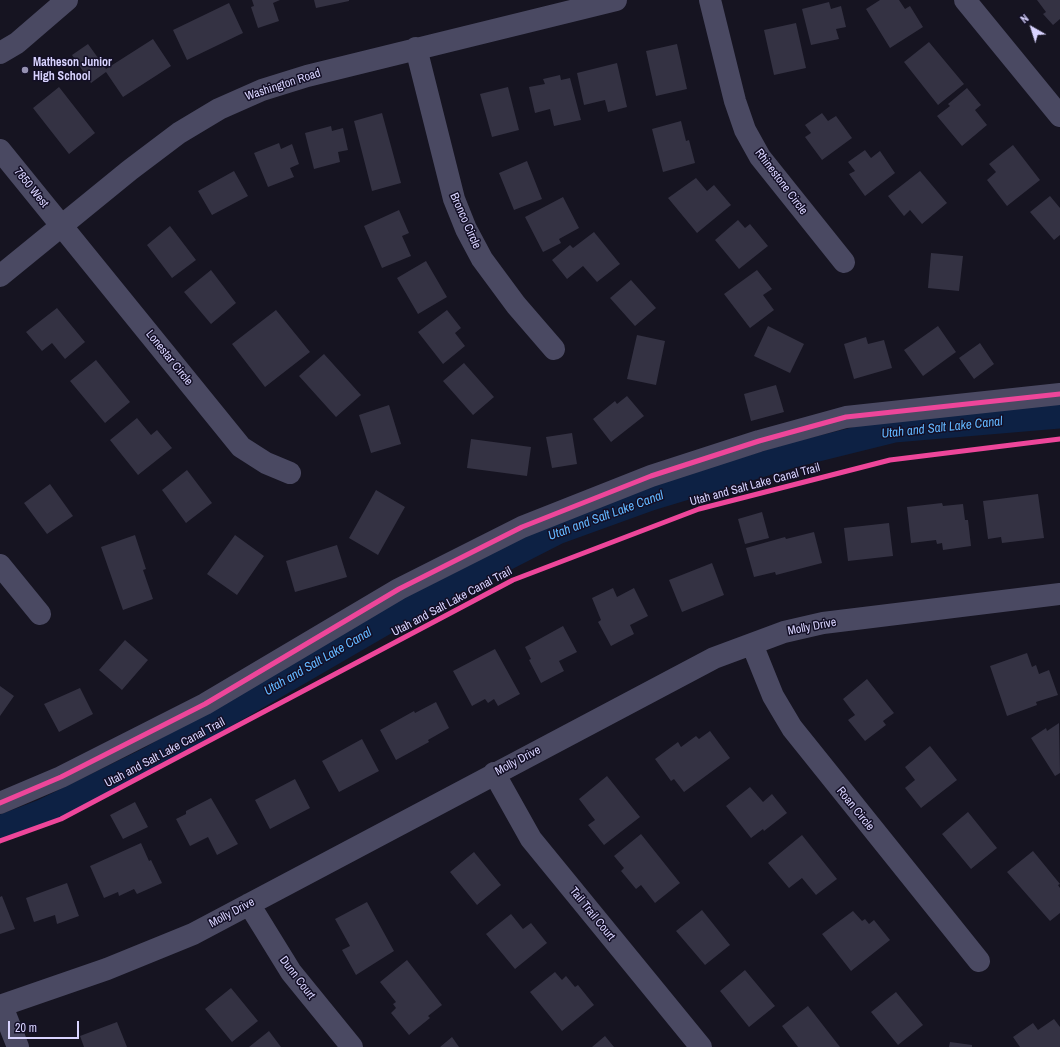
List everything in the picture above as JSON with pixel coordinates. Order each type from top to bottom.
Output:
[{"type":"street","points":[[0,53],[17,43],[67,0]]},
{"type":"street","name":"Washington Road","points":[[0,276],[179,133],[219,109],[262,90],[307,76],[616,0]]},
{"type":"street","name":"Rhinestone Circle","points":[[710,0],[735,101],[745,130],[760,157],[844,262]]},
{"type":"street","points":[[965,0],[1060,116]]},
{"type":"street","name":"Bronco Circle","points":[[416,48],[454,199],[466,229],[482,259],[516,305],[554,349]]},
{"type":"street","name":"7850 West","points":[[0,150],[62,226]]},
{"type":"street","name":"Lonestar Circle","points":[[62,226],[241,447],[266,463],[290,473]]},
{"type":"street","points":[[0,803],[61,777],[206,704],[399,588],[522,527],[651,476],[759,441],[846,417],[1060,394]]},
{"type":"street","points":[[0,565],[40,614]]},
{"type":"street","name":"Molly Drive","points":[[1,1006],[107,969],[186,937],[714,658],[784,632],[823,623],[1060,594]]},
{"type":"street","name":"Roan Circle","points":[[752,644],[772,696],[792,728],[979,961]]},
{"type":"street","name":"Tail Trail Court","points":[[494,774],[513,811],[531,838],[701,1047]]},
{"type":"street","name":"Dunn Court","points":[[249,904],[291,972],[352,1047]]},
{"type":"street","points":[[1,1006],[18,1047]]},
{"type":"building","points":[[252,0],[280,0],[273,3],[279,21],[258,28],[251,7],[254,6]]},
{"type":"building","points":[[314,0],[349,0],[349,1],[316,8]]},
{"type":"building","points":[[880,0],[899,0],[905,9],[910,6],[923,27],[890,48],[866,9]]},
{"type":"building","points":[[1037,0],[1060,0],[1060,19],[1053,25],[1043,14],[1046,12]]},
{"type":"building","points":[[829,2],[831,9],[841,6],[846,27],[836,29],[839,39],[811,45],[802,9]]},
{"type":"building","points":[[229,3],[243,33],[187,60],[173,30]]},
{"type":"building","points":[[796,23],[806,68],[774,75],[764,30]]},
{"type":"building","points":[[153,39],[171,66],[123,97],[106,72],[91,83],[72,55],[88,44],[106,69]]},
{"type":"building","points":[[929,42],[964,84],[938,105],[904,62]]},
{"type":"building","points":[[677,44],[687,89],[656,96],[646,51]]},
{"type":"building","points":[[617,63],[627,107],[608,112],[605,100],[584,105],[577,73]]},
{"type":"building","points":[[560,75],[561,80],[570,78],[581,120],[554,126],[550,109],[535,113],[529,87],[545,84],[543,79]]},
{"type":"building","points":[[59,87],[95,133],[69,154],[33,108]]},
{"type":"building","points":[[508,87],[519,130],[492,137],[480,94]]},
{"type":"building","points":[[967,88],[981,105],[975,110],[987,125],[962,146],[937,116],[950,106],[948,104]]},
{"type":"building","points":[[382,113],[401,183],[372,191],[354,121]]},
{"type":"building","points":[[822,113],[828,121],[836,116],[852,138],[822,160],[805,137],[811,133],[805,125]]},
{"type":"building","points":[[681,121],[686,141],[689,140],[695,163],[663,172],[652,129]]},
{"type":"building","points":[[331,126],[332,131],[343,128],[348,150],[338,152],[340,162],[314,169],[305,133]]},
{"type":"building","points":[[279,143],[281,149],[292,144],[299,164],[290,168],[294,177],[268,187],[254,153]]},
{"type":"building","points":[[1013,145],[1040,180],[1007,206],[987,180],[996,172],[989,164]]},
{"type":"building","points":[[865,150],[871,158],[880,151],[895,173],[865,196],[849,174],[855,171],[848,162]]},
{"type":"building","points":[[527,161],[542,199],[514,210],[499,173]]},
{"type":"building","points":[[234,171],[248,196],[212,215],[198,191]]},
{"type":"building","points":[[920,171],[947,203],[922,224],[910,210],[904,216],[888,196]]},
{"type":"building","points":[[696,178],[707,191],[714,185],[731,205],[697,233],[668,198]]},
{"type":"building","points":[[1050,196],[1060,208],[1060,235],[1054,240],[1030,212]]},
{"type":"building","points":[[563,197],[579,228],[559,239],[561,243],[543,252],[525,217]]},
{"type":"building","points":[[399,210],[409,233],[402,236],[411,256],[382,268],[364,226]]},
{"type":"building","points":[[738,220],[745,228],[750,224],[768,246],[739,269],[715,240]]},
{"type":"building","points":[[170,226],[196,260],[172,278],[147,245]]},
{"type":"building","points":[[594,232],[620,264],[597,282],[583,266],[567,279],[552,260],[570,245],[573,248]]},
{"type":"building","points":[[931,253],[963,256],[959,291],[928,288]]},
{"type":"building","points":[[426,261],[447,297],[418,314],[397,278]]},
{"type":"building","points":[[211,270],[236,303],[211,324],[184,292]]},
{"type":"building","points":[[757,270],[772,289],[763,295],[774,310],[750,328],[724,294]]},
{"type":"building","points":[[631,280],[656,308],[635,326],[610,298]]},
{"type":"building","points":[[57,308],[85,342],[65,359],[52,343],[42,351],[26,332]]},
{"type":"building","points":[[276,310],[310,352],[265,387],[232,344]]},
{"type":"building","points":[[447,310],[461,328],[455,333],[465,346],[443,364],[418,332]]},
{"type":"building","points":[[768,326],[804,344],[790,373],[754,356]]},
{"type":"building","points":[[938,326],[956,352],[923,376],[904,350]]},
{"type":"building","points":[[637,335],[665,341],[656,385],[627,379]]},
{"type":"building","points":[[866,337],[868,344],[884,340],[892,368],[854,379],[844,344]]},
{"type":"building","points":[[980,343],[994,364],[974,379],[959,358]]},
{"type":"building","points":[[324,354],[361,395],[336,417],[299,376]]},
{"type":"building","points":[[96,360],[130,402],[105,423],[70,381]]},
{"type":"building","points":[[464,363],[494,397],[473,415],[443,381]]},
{"type":"building","points":[[776,385],[784,412],[751,421],[744,394]]},
{"type":"building","points":[[627,396],[644,416],[611,442],[593,419],[615,401],[617,404]]},
{"type":"building","points":[[389,405],[401,444],[371,453],[359,415]]},
{"type":"building","points":[[137,418],[151,435],[157,430],[172,448],[138,475],[110,440]]},
{"type":"building","points":[[572,433],[577,464],[552,468],[546,437]]},
{"type":"building","points":[[471,439],[531,447],[527,476],[467,468]]},
{"type":"building","points":[[187,470],[212,503],[186,523],[162,490]]},
{"type":"building","points":[[50,484],[73,516],[47,534],[24,503]]},
{"type":"building","points":[[376,490],[405,507],[378,555],[349,538]]},
{"type":"building","points":[[1038,494],[1044,538],[1002,543],[1001,537],[988,539],[983,501]]},
{"type":"building","points":[[942,503],[943,506],[963,504],[965,520],[968,520],[971,546],[943,550],[942,543],[937,544],[936,540],[911,543],[907,507]]},
{"type":"building","points":[[762,512],[769,538],[745,544],[738,519]]},
{"type":"building","points":[[889,523],[893,556],[848,561],[844,528]]},
{"type":"building","points":[[814,532],[822,563],[776,575],[775,572],[754,577],[746,548],[785,537],[786,539]]},
{"type":"building","points":[[135,535],[146,569],[143,570],[153,599],[123,610],[101,547]]},
{"type":"building","points":[[235,535],[264,556],[237,595],[207,574]]},
{"type":"building","points":[[337,545],[347,577],[295,592],[286,561]]},
{"type":"building","points":[[712,563],[724,595],[682,612],[669,580]]},
{"type":"building","points":[[613,588],[617,597],[634,588],[648,616],[630,625],[634,634],[611,646],[598,622],[601,620],[592,598]]},
{"type":"building","points":[[563,626],[577,652],[559,661],[564,671],[541,683],[529,660],[531,659],[525,647]]},
{"type":"building","points":[[125,640],[148,660],[122,690],[99,670]]},
{"type":"building","points":[[495,649],[520,694],[498,706],[494,699],[488,703],[485,699],[472,706],[453,671]]},
{"type":"building","points":[[1027,653],[1032,667],[1036,665],[1039,674],[1049,670],[1058,695],[1036,702],[1037,705],[1007,716],[990,666]]},
{"type":"building","points":[[867,679],[894,713],[883,721],[886,725],[865,741],[848,720],[855,715],[843,699]]},
{"type":"building","points":[[0,686],[14,696],[0,716]]},
{"type":"building","points":[[80,688],[93,714],[59,732],[44,704]]},
{"type":"building","points":[[436,702],[449,728],[428,740],[429,742],[396,760],[380,730],[414,711],[415,713]]},
{"type":"building","points":[[1059,723],[1060,773],[1055,776],[1031,738],[1046,728],[1047,731]]},
{"type":"building","points":[[710,731],[730,758],[684,792],[674,779],[671,781],[655,759],[678,742],[681,747],[696,736],[699,739]]},
{"type":"building","points":[[362,739],[379,771],[339,792],[322,761]]},
{"type":"building","points":[[930,746],[957,780],[921,808],[905,788],[915,780],[905,767]]},
{"type":"building","points":[[607,776],[640,817],[604,845],[588,825],[595,820],[579,799]]},
{"type":"building","points":[[295,779],[310,808],[270,829],[255,800]]},
{"type":"building","points":[[750,787],[763,802],[772,794],[787,813],[764,831],[763,829],[751,838],[726,806]]},
{"type":"building","points":[[211,798],[238,844],[217,855],[208,837],[190,846],[176,819],[186,814],[186,811]]},
{"type":"building","points":[[135,802],[148,827],[123,839],[110,815]]},
{"type":"building","points":[[968,812],[997,848],[971,869],[942,834]]},
{"type":"building","points":[[641,834],[680,883],[655,903],[641,885],[636,889],[621,871],[624,868],[614,856]]},
{"type":"building","points":[[802,835],[837,879],[816,895],[802,878],[789,888],[768,863]]},
{"type":"building","points":[[141,843],[149,861],[151,860],[162,883],[137,894],[134,889],[119,896],[118,892],[104,898],[90,866]]},
{"type":"building","points":[[1033,851],[1060,884],[1058,885],[1060,888],[1060,913],[1050,921],[1007,872]]},
{"type":"building","points":[[474,852],[501,885],[477,905],[450,872]]},
{"type":"building","points":[[67,883],[79,916],[57,924],[55,915],[34,922],[26,898]]},
{"type":"building","points":[[2,896],[15,929],[0,934],[0,897]]},
{"type":"building","points":[[367,902],[394,951],[356,975],[342,950],[350,946],[335,919]]},
{"type":"building","points":[[702,910],[730,945],[705,965],[676,931]]},
{"type":"building","points":[[853,911],[862,921],[865,919],[869,924],[874,920],[890,940],[851,971],[822,934]]},
{"type":"building","points":[[511,914],[523,929],[531,923],[547,943],[515,969],[486,934]]},
{"type":"building","points":[[407,960],[442,1005],[428,1016],[430,1018],[409,1035],[391,1013],[396,1008],[393,1004],[396,1002],[380,982]]},
{"type":"building","points":[[745,970],[775,1006],[749,1027],[720,991]]},
{"type":"building","points":[[555,972],[562,980],[566,976],[575,987],[578,985],[594,1005],[562,1031],[530,992]]},
{"type":"building","points":[[231,988],[258,1021],[232,1042],[205,1009]]},
{"type":"building","points":[[896,992],[923,1025],[898,1045],[871,1012]]},
{"type":"building","points":[[808,1006],[840,1047],[798,1047],[782,1026]]},
{"type":"building","points":[[1054,1019],[1060,1027],[1060,1047],[1020,1047],[1013,1037],[1033,1023],[1038,1030]]},
{"type":"building","points":[[117,1022],[127,1047],[84,1047],[80,1036]]},
{"type":"building","points":[[269,1031],[281,1047],[249,1047]]},
{"type":"building","points":[[605,1036],[614,1047],[592,1047]]},
{"type":"building","points":[[452,1037],[459,1047],[440,1047]]},
{"type":"building","points":[[950,1042],[972,1045],[972,1047],[949,1047]]},
{"type":"waterway","name":"Utah and Salt Lake Canal","points":[[0,828],[42,812],[148,760],[424,600],[557,532],[651,498],[793,455],[894,430],[1060,416]]},
{"type":"cycle path","points":[[0,803],[61,777],[205,704],[399,589],[522,527],[651,476],[759,441],[846,417],[1060,394]]},
{"type":"cycle path","name":"Utah and Salt Lake Canal Trail","points":[[0,841],[61,819],[513,580],[699,509],[890,460],[1060,439]]},
{"type":"place","name":"Matheson Junior High School","points":[[25,70]]}]
